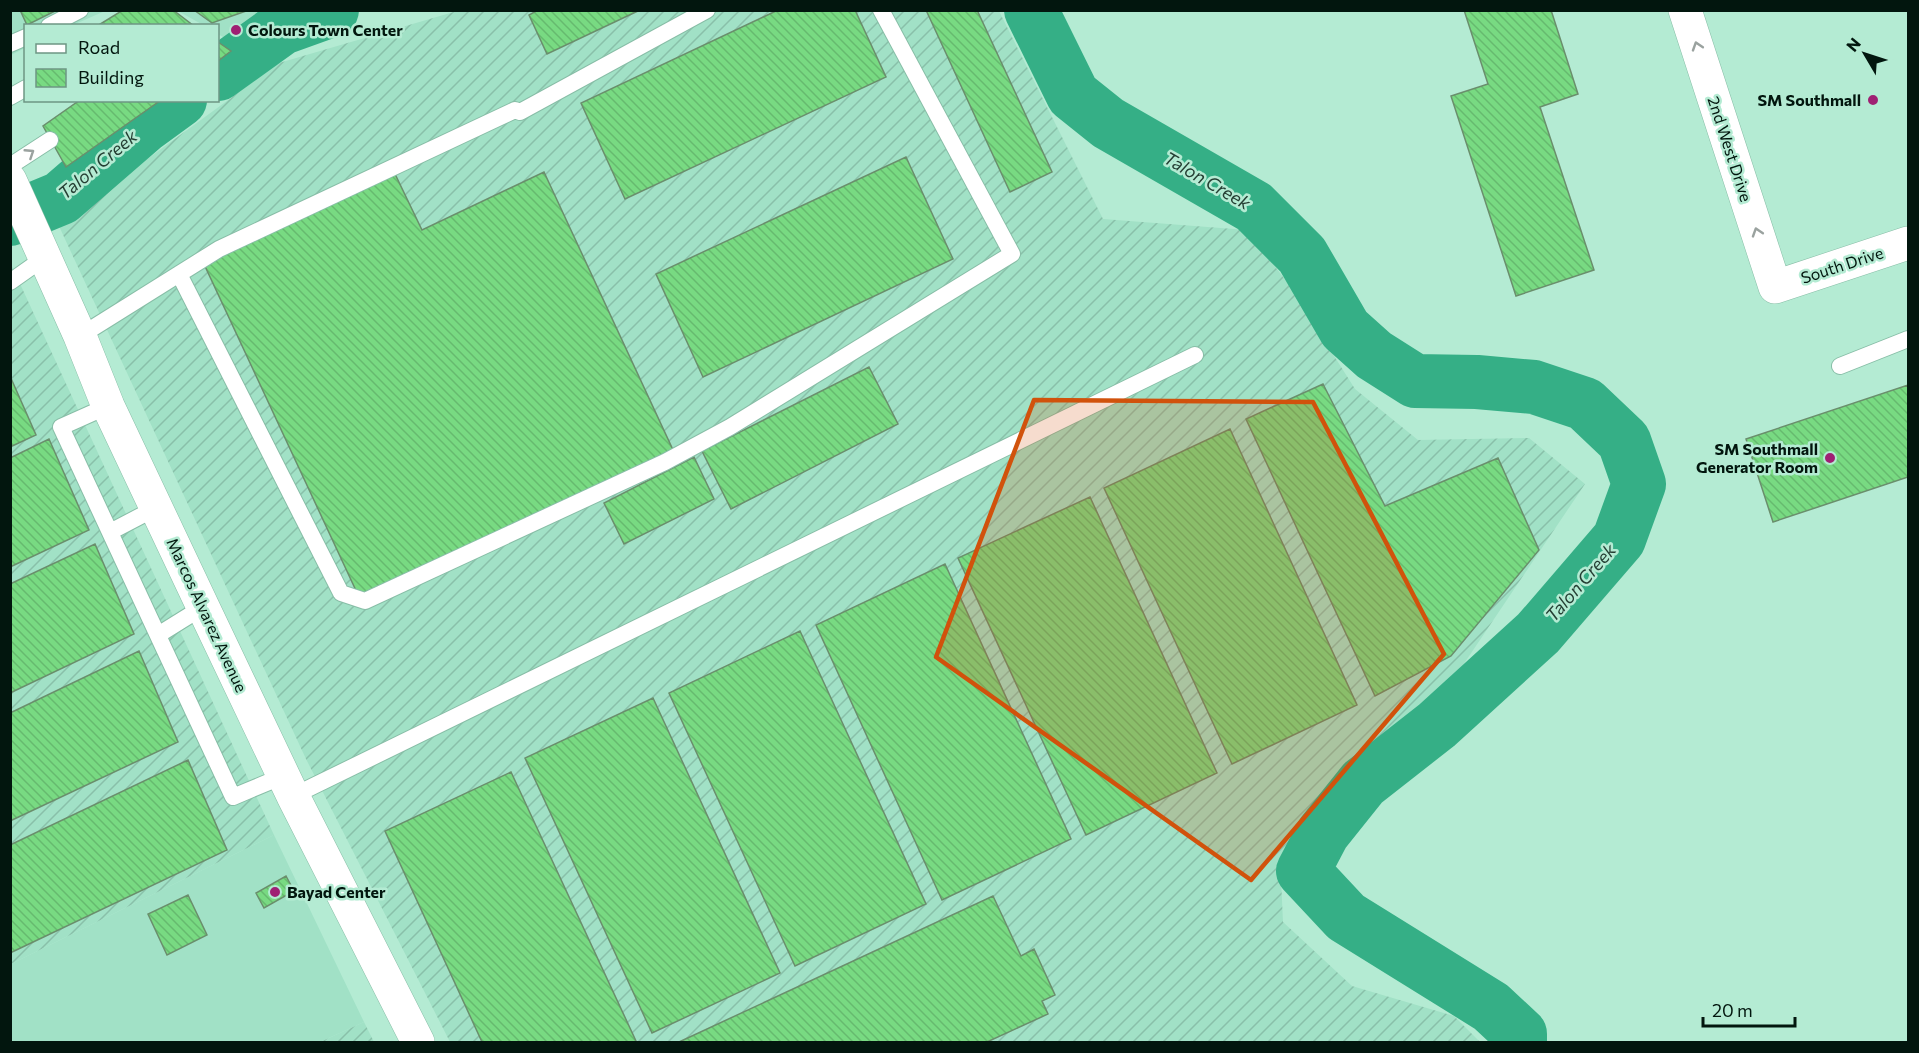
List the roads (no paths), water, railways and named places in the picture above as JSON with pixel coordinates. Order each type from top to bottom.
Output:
[{"type":"main road","name":"2nd West Drive","points":[[1685,10],[1775,287]]},
{"type":"main road","name":"Marcos Alvarez Avenue","points":[[12,179],[108,406],[288,786],[418,1042]]},
{"type":"main road","name":"South Drive","points":[[1775,287],[1908,243]]},
{"type":"lane","points":[[53,24],[80,10]]},
{"type":"lane","points":[[80,336],[219,249],[515,110],[520,112],[707,10]]},
{"type":"lane","points":[[179,274],[340,593],[365,601],[665,462],[730,427],[1012,254],[881,10]]},
{"type":"lane","points":[[10,44],[24,38]]},
{"type":"lane","points":[[10,98],[24,89]]},
{"type":"lane","points":[[12,179],[50,140]]},
{"type":"lane","points":[[10,282],[40,249]]},
{"type":"lane","points":[[1840,366],[1908,339]]},
{"type":"lane","points":[[108,406],[61,427],[233,797],[288,786],[1195,355]]},
{"type":"lane","points":[[110,532],[156,508]]},
{"type":"lane","points":[[158,635],[203,607]]},
{"type":"waterway","name":"Talon Creek","points":[[219,73],[282,28],[332,10]]},
{"type":"waterway","name":"Talon Creek","points":[[1031,10],[1073,95],[1108,123],[1254,207],[1302,255],[1345,329],[1374,355],[1415,381],[1477,382],[1534,387],[1585,404],[1624,441],[1639,484],[1619,539],[1538,633],[1437,725],[1363,783],[1323,833],[1303,871],[1346,917],[1491,1007],[1520,1034],[1520,1042]]},
{"type":"waterway","name":"Talon Creek","points":[[10,219],[61,198],[143,127],[177,102]]},
{"type":"place","name":"Colours Town Center","points":[[236,30]]},
{"type":"place","name":"SM Southmall","points":[[1873,100]]},
{"type":"place","name":"SM Southmall Generator Room","points":[[1830,458]]},
{"type":"place","name":"Bayad Center","points":[[275,892]]}]
